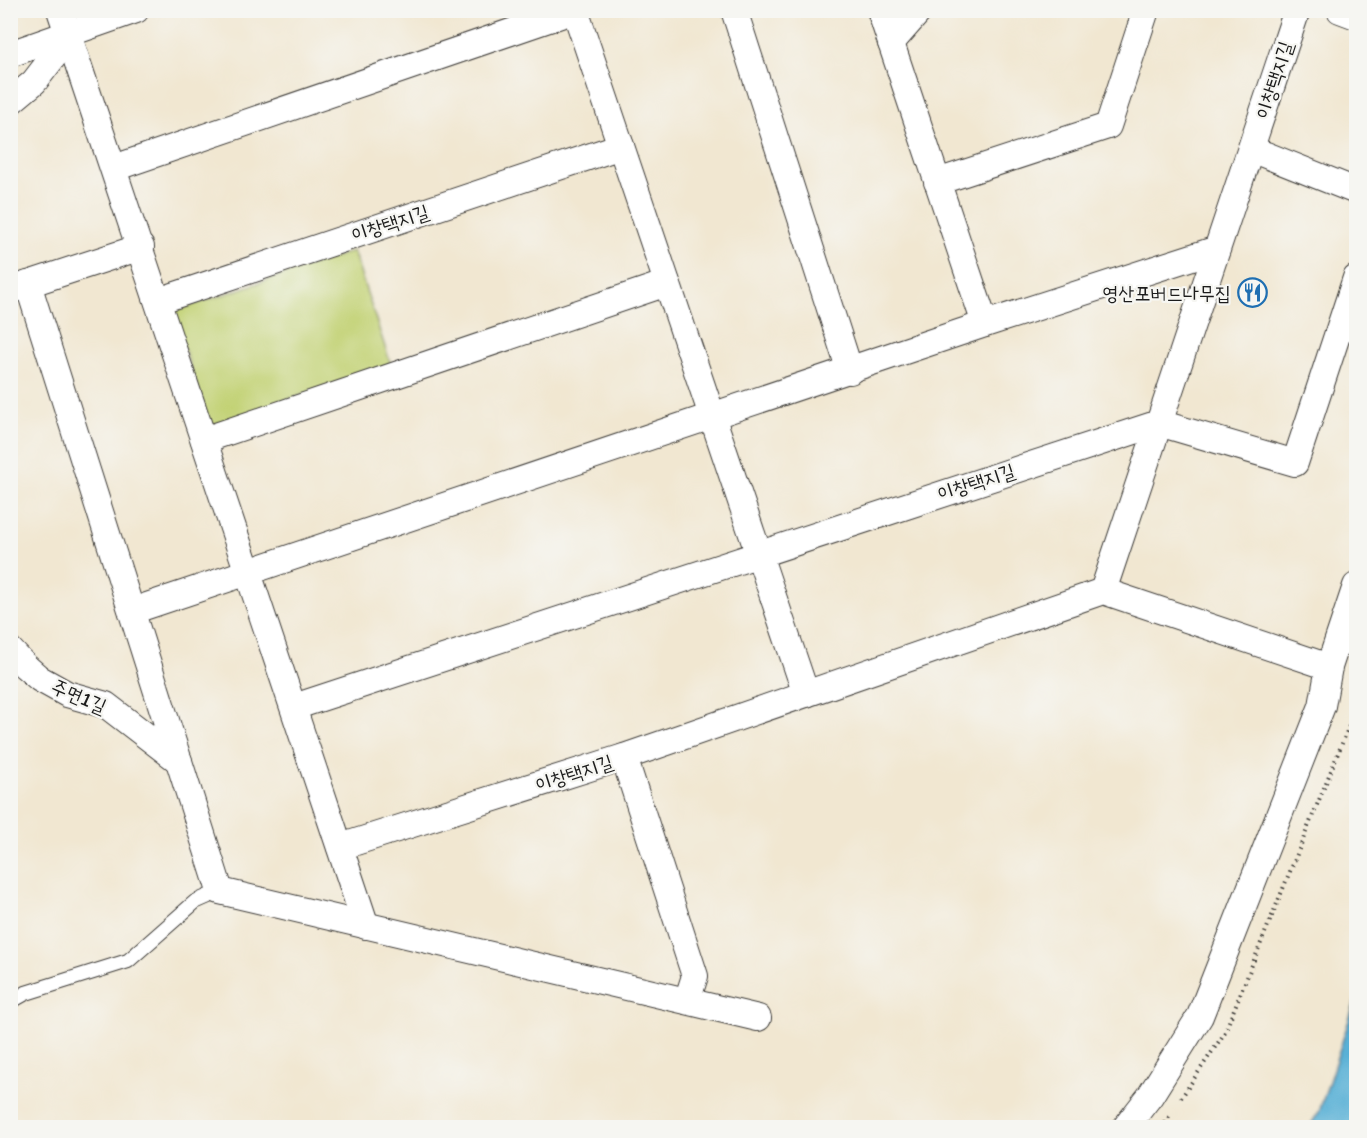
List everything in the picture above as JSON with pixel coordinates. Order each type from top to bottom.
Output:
[{"type":"street","points":[[60,10],[366,926]]},
{"type":"street","points":[[10,54],[70,35],[136,10]]},
{"type":"street","points":[[114,168],[575,10],[806,694]]},
{"type":"street","points":[[734,10],[850,371]]},
{"type":"street","points":[[880,10],[985,324]]},
{"type":"street","points":[[891,43],[920,10]]},
{"type":"street","points":[[937,182],[1108,126],[1146,10]]},
{"type":"street","name":"이창택지길","points":[[340,847],[624,757],[1103,591],[1297,10]]},
{"type":"street","points":[[1341,10],[1356,16]]},
{"type":"street","points":[[10,102],[34,82],[70,35]]},
{"type":"street","name":"이창택지길","points":[[158,301],[621,146]]},
{"type":"street","points":[[1251,149],[1356,191]]},
{"type":"street","points":[[141,247],[19,287],[132,611],[220,891],[758,1018]]},
{"type":"street","points":[[132,611],[985,324],[1217,249]]},
{"type":"street","points":[[1159,423],[1295,463],[1350,324],[1356,278]]},
{"type":"street","points":[[204,440],[667,283]]},
{"type":"street","name":"이창택지길","points":[[294,706],[1159,423]]},
{"type":"street","points":[[1125,1128],[1150,1096],[1200,1016],[1322,706],[1329,667],[1356,586]]},
{"type":"street","points":[[1103,591],[1329,667]]},
{"type":"street","name":"주면1길","points":[[10,650],[40,679],[68,694],[106,705],[130,721],[179,761]]},
{"type":"street","points":[[624,757],[695,976],[687,1002]]},
{"type":"lane","points":[[10,1002],[26,993],[128,961],[195,902],[220,891]]},
{"type":"green space","points":[[353,251],[391,365],[210,426],[172,312]]},
{"type":"water","points":[[1356,999],[1356,1127],[1309,1127],[1319,1112]]},
{"type":"place","name":"영산포버드나무집","points":[[1252,293]]}]
